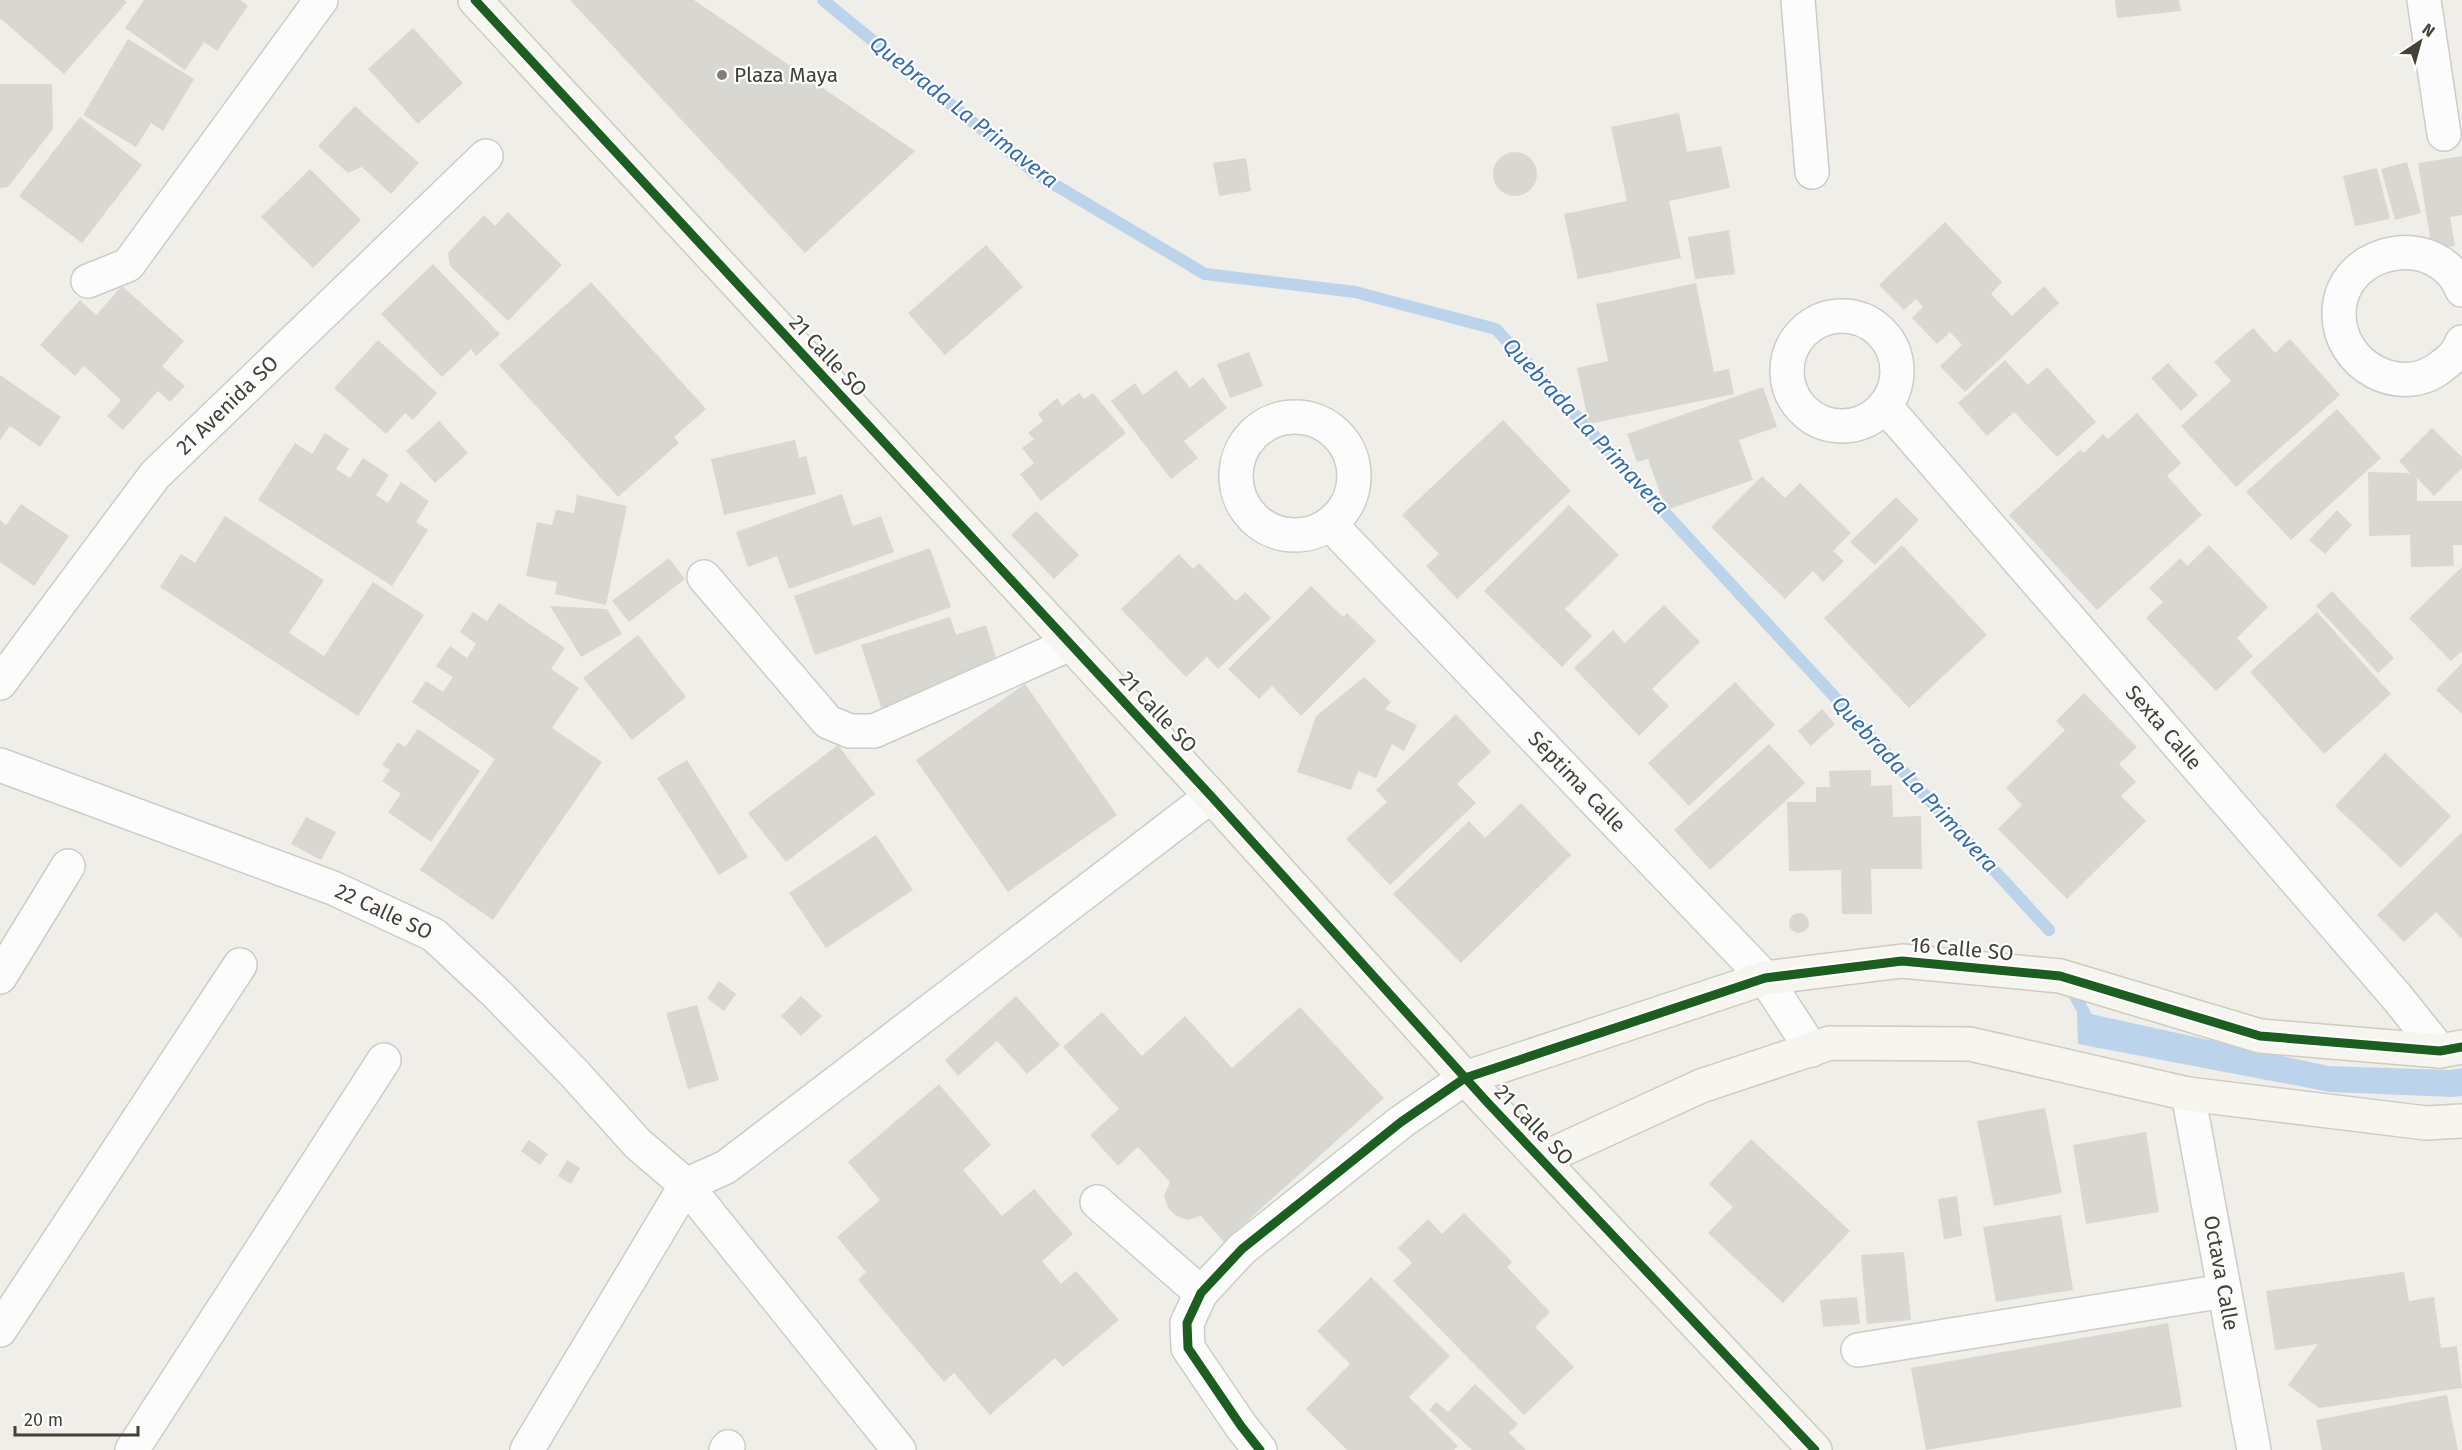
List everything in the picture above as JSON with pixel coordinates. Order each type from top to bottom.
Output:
[{"type":"street","points":[[88,281],[128,265],[321,0]]},
{"type":"street","name":"21 Calle SO","points":[[475,0],[1211,796],[1465,1078],[1815,1450]]},
{"type":"street","points":[[1798,0],[1812,172]]},
{"type":"street","points":[[2424,0],[2444,134]]},
{"type":"street","name":"21 Avenida SO","points":[[0,683],[154,476],[486,156]]},
{"type":"street","points":[[2459,356],[2435,372],[2415,379],[2392,379],[2371,371],[2352,354],[2341,334],[2338,311],[2344,289],[2356,270],[2375,257],[2396,251],[2424,254],[2444,265],[2459,281],[2462,290]]},
{"type":"street","name":"Sexta Calle","points":[[1886,407],[2388,987],[2451,1049]]},
{"type":"street","name":"Séptima Calle","points":[[1330,524],[1765,978],[1812,1050]]},
{"type":"street","points":[[704,577],[828,722],[850,730],[874,731],[1070,644]]},
{"type":"street","name":"22 Calle SO","points":[[0,765],[333,888],[434,935],[496,993],[574,1073],[638,1144],[686,1185],[899,1450]]},
{"type":"street","points":[[527,1450],[686,1185],[726,1167],[1211,796]]},
{"type":"street","points":[[0,977],[68,866]]},
{"type":"street","name":"16 Calle SO","points":[[1465,1078],[1765,978],[1902,961],[2060,976],[2260,1036],[2451,1049]]},
{"type":"street","points":[[0,1330],[240,965]]},
{"type":"street","points":[[1542,1159],[1701,1086],[1830,1043],[1970,1044],[2187,1094],[2426,1123],[2462,1121]]},
{"type":"street","points":[[132,1450],[384,1060]]},
{"type":"street","points":[[1260,1450],[1188,1348],[1187,1323],[1201,1293],[1242,1249],[1401,1122],[1465,1078]]},
{"type":"street","name":"Octava Calle","points":[[2187,1094],[2254,1450]]},
{"type":"street","points":[[1097,1202],[1201,1293]]},
{"type":"street","points":[[1858,1350],[2224,1291]]},
{"type":"water","points":[[2077,1011],[2328,1066],[2450,1070],[2462,1068],[2462,1096],[2330,1092],[2078,1044]]},
{"type":"building","points":[[0,0],[124,0],[127,2],[64,74],[0,18]]},
{"type":"building","points":[[144,0],[240,0],[248,6],[217,51],[204,42],[185,70],[125,28]]},
{"type":"building","name":"Plaza Maya","points":[[570,0],[694,0],[915,151],[805,253]]},
{"type":"building","points":[[2115,0],[2179,0],[2181,11],[2117,18]]},
{"type":"building","points":[[413,28],[463,83],[418,124],[368,69]]},
{"type":"building","points":[[128,39],[194,79],[163,131],[151,123],[136,147],[83,115]]},
{"type":"building","points":[[0,84],[52,84],[53,129],[8,187],[0,188]]},
{"type":"building","points":[[355,106],[419,163],[391,194],[362,167],[348,173],[318,146]]},
{"type":"building","points":[[1679,113],[1687,152],[1721,146],[1730,188],[1669,201],[1681,258],[1578,279],[1564,214],[1627,201],[1611,127]]},
{"type":"building","points":[[80,117],[142,165],[82,243],[19,196]]},
{"type":"building","points":[[1515,152],[1530,159],[1537,174],[1530,189],[1515,196],[1500,189],[1493,174],[1500,159]]},
{"type":"building","points":[[2462,156],[2462,215],[2450,217],[2455,246],[2432,250],[2418,163]]},
{"type":"building","points":[[1246,158],[1251,191],[1219,196],[1213,163]]},
{"type":"building","points":[[2407,162],[2421,213],[2395,220],[2381,169]]},
{"type":"building","points":[[2377,168],[2390,219],[2355,226],[2343,176]]},
{"type":"building","points":[[310,169],[361,220],[313,268],[261,217]]},
{"type":"building","points":[[508,212],[562,265],[508,321],[450,266],[448,253],[484,215],[495,226]]},
{"type":"building","points":[[1945,222],[2002,282],[1991,294],[2012,316],[2044,286],[2059,303],[1965,392],[1940,366],[1962,345],[1950,332],[1937,344],[1912,318],[1923,307],[1916,299],[1904,310],[1879,285]]},
{"type":"building","points":[[1729,230],[1735,274],[1695,279],[1688,237]]},
{"type":"building","points":[[986,245],[1023,287],[945,355],[908,313]]},
{"type":"building","points":[[433,264],[500,334],[476,356],[471,349],[442,377],[381,314]]},
{"type":"building","points":[[591,282],[706,409],[674,437],[679,443],[618,497],[499,365]]},
{"type":"building","points":[[1696,283],[1714,372],[1729,369],[1734,394],[1589,424],[1577,368],[1608,361],[1596,304]]},
{"type":"building","points":[[122,286],[184,341],[162,366],[185,386],[170,402],[158,391],[123,430],[107,416],[121,400],[84,366],[75,376],[40,345],[80,300],[96,315]]},
{"type":"building","points":[[2253,328],[2275,353],[2290,339],[2340,395],[2236,487],[2181,426],[2231,381],[2214,362]]},
{"type":"building","points":[[378,340],[437,393],[413,420],[405,413],[386,434],[334,388]]},
{"type":"building","points":[[1249,352],[1263,386],[1230,398],[1217,364]]},
{"type":"building","points":[[2005,360],[2028,385],[2047,367],[2096,422],[2057,457],[2014,412],[1987,436],[1958,403]]},
{"type":"building","points":[[2168,363],[2198,395],[2181,411],[2151,378]]},
{"type":"building","points":[[1176,370],[1190,388],[1203,377],[1227,408],[1184,441],[1198,458],[1171,479],[1111,401],[1135,383],[1143,395]]},
{"type":"building","points":[[0,375],[61,417],[40,447],[10,426],[0,440]]},
{"type":"building","points":[[1763,387],[1777,427],[1739,440],[1753,480],[1666,510],[1648,459],[1637,462],[1627,434]]},
{"type":"building","points":[[1079,393],[1084,399],[1093,393],[1126,433],[1041,501],[1020,474],[1034,463],[1022,448],[1034,439],[1028,433],[1043,421],[1038,414],[1057,398],[1062,406]]},
{"type":"building","points":[[2337,409],[2381,458],[2291,540],[2246,492]]},
{"type":"building","points":[[2137,413],[2181,463],[2167,476],[2202,515],[2097,610],[2009,515],[2080,450],[2084,453],[2103,434],[2108,439]]},
{"type":"building","points":[[1503,420],[1571,491],[1457,599],[1426,566],[1439,554],[1402,515]]},
{"type":"building","points":[[439,421],[468,453],[435,483],[406,451]]},
{"type":"building","points":[[2432,428],[2462,457],[2462,468],[2434,496],[2417,478],[2417,501],[2462,501],[2462,545],[2453,545],[2454,566],[2411,567],[2410,535],[2369,536],[2368,472],[2410,473],[2399,461]]},
{"type":"building","points":[[325,433],[349,449],[336,469],[350,478],[363,458],[389,475],[376,495],[388,503],[401,482],[429,501],[416,522],[428,530],[392,586],[258,500],[295,443],[312,454]]},
{"type":"building","points":[[795,440],[799,458],[806,456],[816,494],[724,515],[711,459]]},
{"type":"building","points":[[1762,476],[1785,498],[1800,483],[1851,533],[1833,551],[1844,561],[1823,582],[1813,571],[1785,599],[1711,527]]},
{"type":"building","points":[[842,494],[853,526],[881,516],[894,552],[789,589],[777,556],[748,567],[736,532]]},
{"type":"building","points":[[577,495],[627,506],[606,605],[555,594],[557,582],[526,576],[537,522],[552,525],[556,510],[574,513]]},
{"type":"building","points":[[1896,497],[1919,520],[1875,565],[1850,542]]},
{"type":"building","points":[[21,504],[69,536],[34,586],[0,562],[0,520],[6,525]]},
{"type":"building","points":[[1569,505],[1619,555],[1565,609],[1592,636],[1562,667],[1484,591]]},
{"type":"building","points":[[2337,510],[2352,525],[2325,554],[2309,540]]},
{"type":"building","points":[[1036,511],[1079,555],[1054,579],[1011,535]]},
{"type":"building","points":[[225,516],[324,580],[289,633],[324,656],[373,582],[424,615],[358,716],[160,587],[181,554],[195,563]]},
{"type":"building","points":[[1902,545],[1987,635],[1909,708],[1824,618]]},
{"type":"building","points":[[2209,545],[2268,607],[2237,638],[2253,656],[2216,691],[2146,618],[2163,602],[2149,588],[2180,558],[2187,566]]},
{"type":"building","points":[[930,548],[951,607],[815,655],[794,596]]},
{"type":"building","points":[[1179,554],[1193,569],[1199,563],[1236,601],[1245,592],[1271,618],[1218,669],[1207,657],[1186,677],[1121,609]]},
{"type":"building","points":[[669,558],[685,579],[629,622],[612,601]]},
{"type":"building","points":[[2462,567],[2462,651],[2451,661],[2409,618]]},
{"type":"building","points":[[1311,586],[1343,617],[1347,613],[1376,641],[1301,716],[1272,686],[1259,699],[1228,669]]},
{"type":"building","points":[[2332,591],[2394,658],[2378,673],[2316,606]]},
{"type":"building","points":[[499,603],[565,648],[551,669],[579,688],[552,728],[602,762],[493,920],[420,870],[495,759],[412,702],[426,681],[443,692],[453,677],[436,666],[450,646],[467,658],[476,644],[460,632],[473,612],[487,621]]},
{"type":"building","points":[[1664,605],[1700,642],[1652,689],[1669,706],[1639,736],[1574,668],[1613,630],[1625,643]]},
{"type":"building","points":[[550,606],[607,609],[622,634],[581,657]]},
{"type":"building","points":[[2317,612],[2391,694],[2324,754],[2250,672]]},
{"type":"building","points":[[950,617],[956,635],[986,625],[1001,673],[882,710],[861,645]]},
{"type":"building","points":[[638,635],[686,697],[632,740],[583,678]]},
{"type":"building","points":[[2462,663],[2462,714],[2436,690]]},
{"type":"building","points":[[1364,677],[1391,702],[1385,709],[1417,725],[1404,751],[1392,744],[1376,778],[1358,771],[1351,790],[1297,772],[1316,716]]},
{"type":"building","points":[[1735,682],[1775,725],[1689,806],[1648,763]]},
{"type":"building","points":[[1025,684],[1117,815],[1008,892],[916,760]]},
{"type":"building","points":[[2084,693],[2137,747],[2119,764],[2136,782],[2121,796],[2146,821],[2067,899],[1998,829],[2022,805],[2006,788],[2065,730],[2056,721]]},
{"type":"building","points":[[1822,709],[1835,724],[1811,746],[1798,731]]},
{"type":"building","points":[[1456,714],[1491,752],[1457,784],[1476,803],[1390,885],[1346,839],[1387,802],[1376,790]]},
{"type":"building","points":[[418,729],[480,771],[431,842],[388,812],[401,794],[382,781],[390,770],[382,765],[398,742],[405,747]]},
{"type":"building","points":[[1769,744],[1805,783],[1710,870],[1674,830]]},
{"type":"building","points":[[838,745],[875,794],[786,862],[748,813]]},
{"type":"building","points":[[2385,753],[2451,816],[2401,868],[2335,806]]},
{"type":"building","points":[[687,760],[748,857],[719,875],[657,778]]},
{"type":"building","points":[[1871,770],[1871,786],[1892,785],[1893,817],[1921,816],[1922,869],[1871,869],[1872,914],[1842,914],[1841,870],[1789,871],[1787,802],[1816,802],[1816,787],[1830,787],[1829,771]]},
{"type":"building","points":[[1521,803],[1571,855],[1461,963],[1393,894],[1469,821],[1485,838]]},
{"type":"building","points":[[306,817],[336,832],[321,860],[291,844]]},
{"type":"building","points":[[2462,832],[2462,939],[2436,912],[2404,942],[2377,915]]},
{"type":"building","points":[[876,835],[913,890],[826,948],[789,893]]},
{"type":"building","points":[[1799,913],[1806,916],[1809,923],[1806,930],[1799,933],[1792,930],[1789,923],[1792,916]]},
{"type":"building","points":[[719,981],[736,994],[724,1011],[707,998]]},
{"type":"building","points":[[801,996],[822,1016],[801,1036],[781,1016]]},
{"type":"building","points":[[1016,996],[1060,1045],[1027,1074],[997,1041],[958,1076],[945,1060]]},
{"type":"building","points":[[697,1005],[719,1080],[688,1089],[666,1013]]},
{"type":"building","points":[[1300,1007],[1384,1098],[1224,1242],[1201,1216],[1188,1220],[1176,1216],[1168,1208],[1164,1196],[1170,1182],[1138,1147],[1118,1166],[1090,1135],[1119,1109],[1063,1047],[1102,1012],[1142,1056],[1185,1016],[1232,1068]]},
{"type":"building","points":[[939,1084],[991,1145],[963,1170],[1002,1216],[1034,1189],[1073,1234],[1042,1261],[1061,1284],[1076,1271],[1119,1320],[1063,1367],[1055,1358],[990,1415],[954,1373],[944,1382],[858,1280],[866,1272],[837,1237],[880,1200],[848,1162]]},
{"type":"building","points":[[2045,1108],[2062,1193],[1994,1206],[1977,1121]]},
{"type":"building","points":[[2146,1132],[2159,1212],[2086,1224],[2073,1145]]},
{"type":"building","points":[[1751,1139],[1850,1231],[1783,1303],[1708,1233],[1733,1207],[1709,1184]]},
{"type":"building","points":[[529,1140],[548,1154],[540,1165],[521,1151]]},
{"type":"building","points":[[567,1160],[580,1168],[571,1184],[558,1176]]},
{"type":"building","points":[[1957,1196],[1962,1236],[1944,1239],[1938,1199]]},
{"type":"building","points":[[1464,1213],[1512,1262],[1507,1267],[1550,1312],[1535,1327],[1574,1367],[1524,1415],[1393,1281],[1412,1263],[1398,1248],[1428,1219],[1442,1234]]},
{"type":"building","points":[[2061,1215],[2073,1290],[1996,1302],[1983,1227]]},
{"type":"building","points":[[1904,1252],[1911,1320],[1867,1324],[1861,1255]]},
{"type":"building","points":[[2404,1272],[2409,1301],[2434,1297],[2441,1348],[2457,1346],[2462,1388],[2319,1408],[2288,1385],[2318,1344],[2275,1350],[2266,1291]]},
{"type":"building","points":[[1371,1277],[1450,1356],[1409,1397],[1458,1446],[1454,1450],[1347,1450],[1306,1409],[1350,1364],[1317,1331]]},
{"type":"building","points":[[1857,1297],[1860,1324],[1823,1327],[1820,1300]]},
{"type":"building","points":[[2168,1323],[2182,1407],[1926,1450],[1911,1368]]},
{"type":"building","points":[[1475,1384],[1518,1424],[1509,1433],[1526,1450],[1472,1450],[1429,1410],[1436,1402],[1448,1412]]},
{"type":"building","points":[[2447,1395],[2458,1450],[2322,1450],[2316,1420]]},
{"type":"waterway","name":"Quebrada La Primavera","points":[[823,0],[1035,173],[1205,274],[1355,292],[1496,329],[2049,930]]},
{"type":"waterway","name":"Quebrada La Primavera","points":[[2070,987],[2092,1027]]},
{"type":"cycle path","points":[[475,0],[1211,796],[1487,1102],[1815,1450]]},
{"type":"cycle path","points":[[1260,1450],[1188,1348],[1187,1323],[1201,1293],[1242,1249],[1401,1122],[1465,1078],[1765,978],[1902,961],[2060,976],[2260,1036],[2440,1051],[2462,1047]]},
{"type":"place","name":"Plaza Maya","points":[[722,75]]}]
